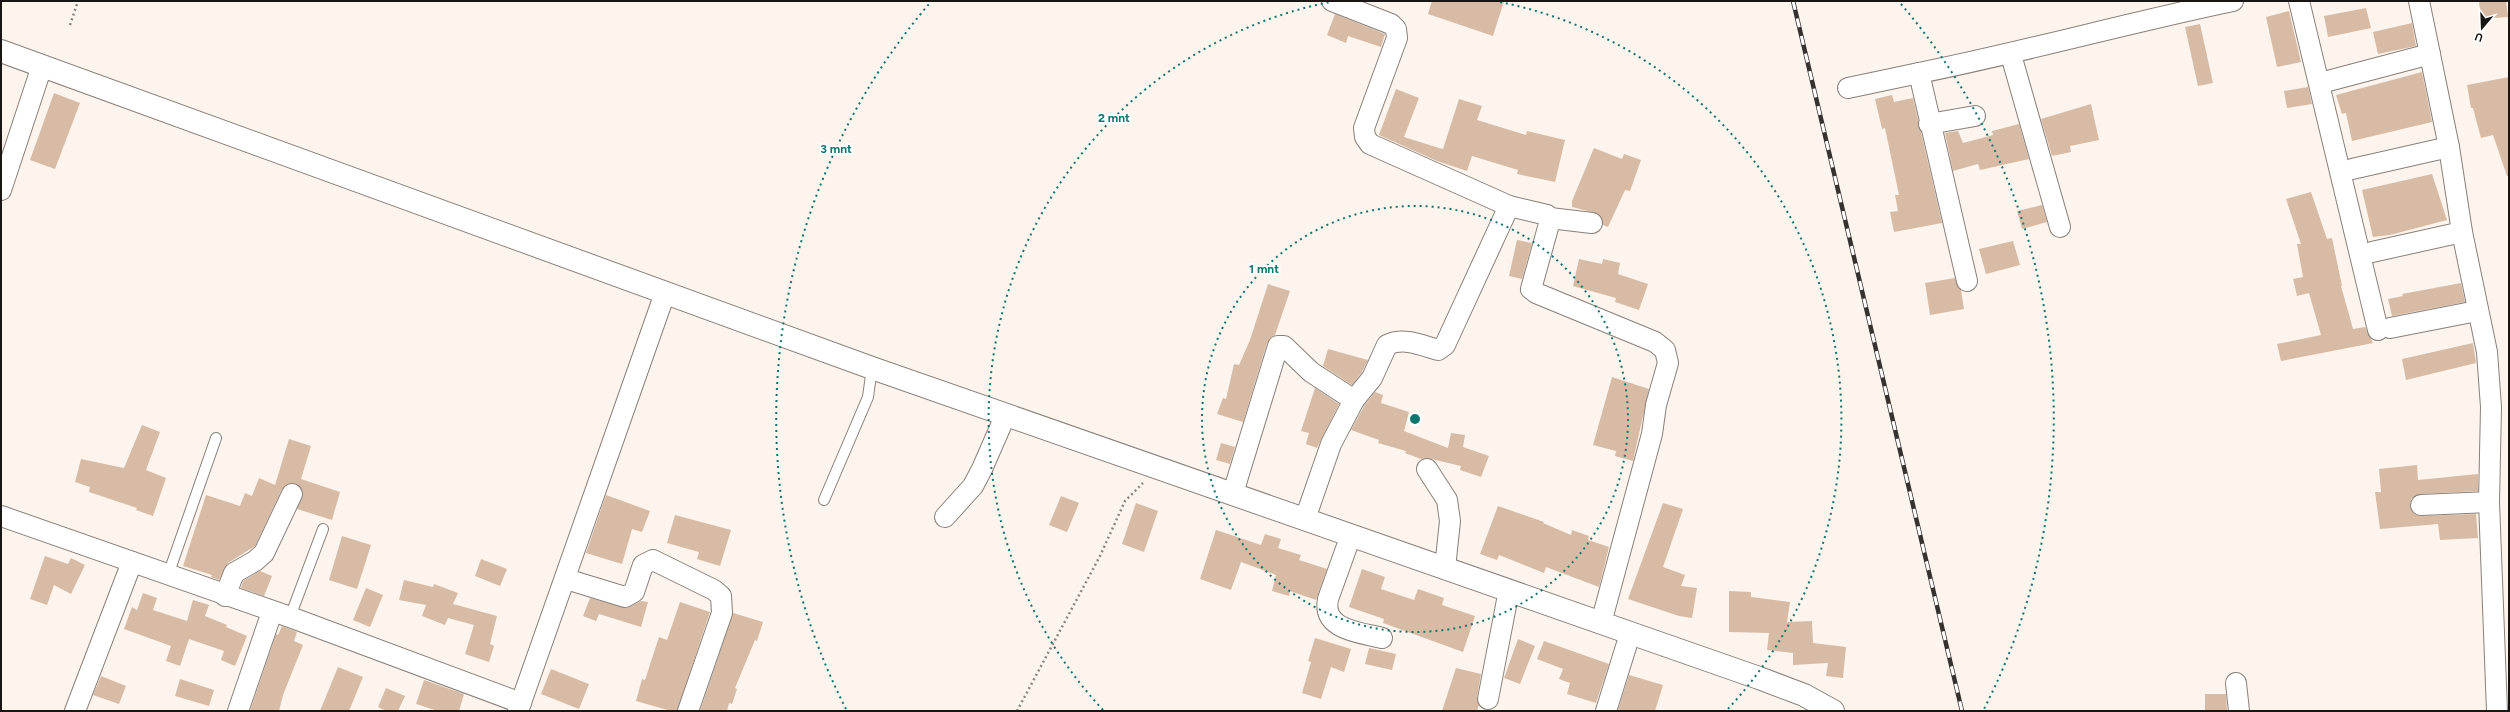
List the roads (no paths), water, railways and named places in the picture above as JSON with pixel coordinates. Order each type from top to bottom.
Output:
[{"type":"main road","points":[[1,51],[872,368],[1233,493],[1804,695],[1833,711]]},
{"type":"street","points":[[1332,1],[1390,24],[1396,29],[1397,38],[1364,128],[1365,137],[1370,144],[1509,206],[1542,212],[1550,218],[1592,223]]},
{"type":"street","points":[[1848,88],[2011,55],[2068,38],[2233,1]]},
{"type":"street","points":[[2299,1],[2384,329],[2477,311]]},
{"type":"street","points":[[2419,1],[2449,147],[2462,232],[2477,311],[2487,352],[2491,407],[2489,502],[2497,711]]},
{"type":"street","points":[[2328,81],[2430,54]]},
{"type":"street","points":[[2011,55],[2060,227]]},
{"type":"street","points":[[1,190],[42,66]]},
{"type":"street","points":[[1919,73],[1929,124],[1967,281]]},
{"type":"street","points":[[1929,124],[1975,116]]},
{"type":"street","points":[[2352,169],[2449,147]]},
{"type":"street","points":[[1306,519],[1331,444],[1354,400],[1372,378],[1387,345],[1393,342],[1411,342],[1438,350],[1445,345],[1509,206]]},
{"type":"street","points":[[1550,218],[1531,289],[1536,293],[1655,342],[1664,350],[1668,363],[1656,404],[1652,434],[1601,623]]},
{"type":"street","points":[[2372,252],[2462,232]]},
{"type":"street","points":[[1,516],[281,615],[520,707],[665,293]]},
{"type":"street","points":[[1233,493],[1278,346],[1284,346],[1311,372],[1354,400]]},
{"type":"street","points":[[945,518],[973,486],[982,470],[1006,414]]},
{"type":"street","points":[[1427,469],[1447,500],[1450,521],[1445,568]]},
{"type":"street","points":[[225,596],[234,573],[255,561],[264,553],[292,494]]},
{"type":"street","points":[[2421,505],[2489,502]]},
{"type":"street","points":[[1351,535],[1328,599],[1327,608],[1329,617],[1334,624],[1382,638]]},
{"type":"street","points":[[566,579],[625,597],[634,592],[643,565],[653,560],[714,590],[721,596],[722,613],[688,711]]},
{"type":"street","points":[[75,711],[132,562]]},
{"type":"street","points":[[1488,699],[1509,590]]},
{"type":"street","points":[[238,711],[281,615]]},
{"type":"street","points":[[1606,711],[1630,634]]},
{"type":"street","points":[[2236,683],[2239,711]]},
{"type":"lane","points":[[824,500],[868,397],[872,368]]},
{"type":"lane","points":[[168,575],[216,438]]},
{"type":"lane","points":[[281,615],[323,529]]},
{"type":"railway","points":[[1793,1],[1962,711]]}]
